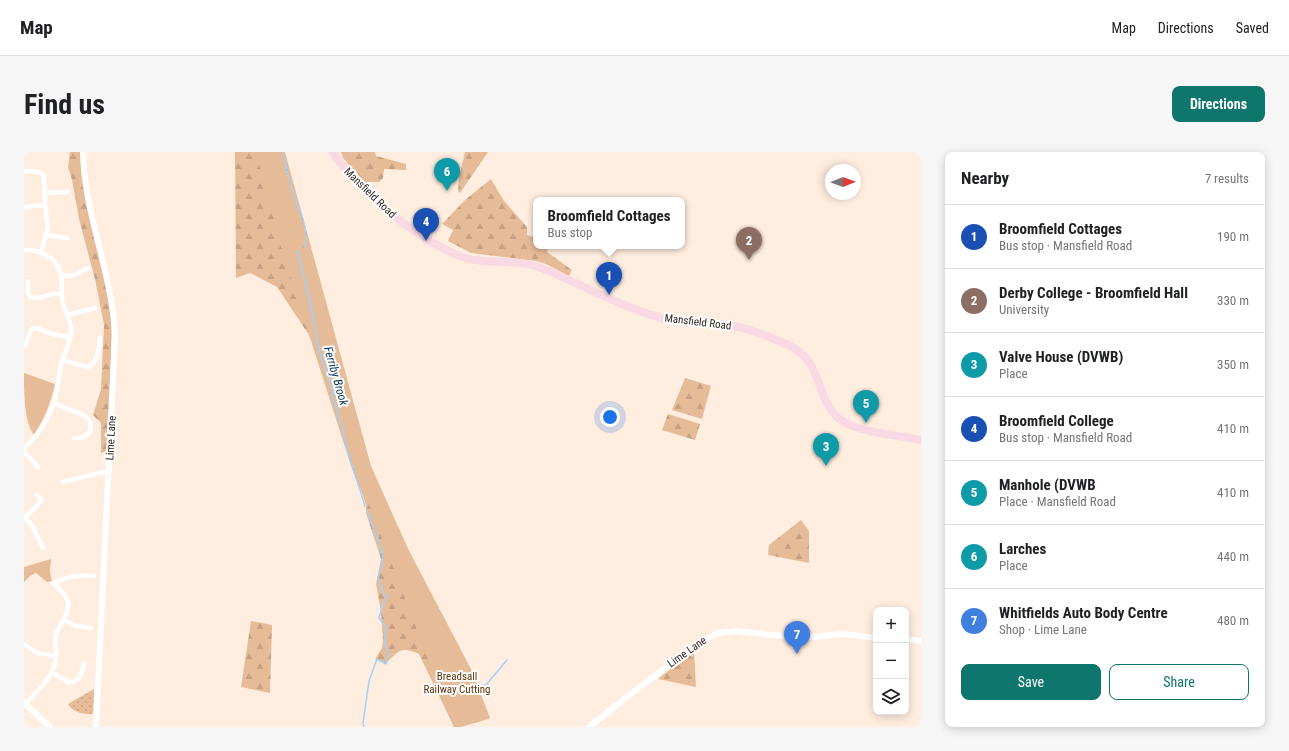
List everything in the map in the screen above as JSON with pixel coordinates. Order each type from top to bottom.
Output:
[{"type":"main road","name":"Mansfield Road","points":[[333,152],[338,160],[375,200],[396,218],[426,238],[456,255],[481,261],[537,266],[600,295],[661,318],[732,326],[785,344],[801,352],[808,359],[828,405],[834,414],[842,421],[859,428],[921,440]]},
{"type":"street","name":"Lime Lane","points":[[83,152],[85,179],[89,200],[115,318],[115,351],[96,727]]},
{"type":"street","points":[[24,171],[42,173],[44,175],[45,206],[48,222],[41,252]]},
{"type":"street","points":[[45,193],[67,192]]},
{"type":"street","points":[[24,207],[45,206]]},
{"type":"street","points":[[45,235],[67,238]]},
{"type":"street","points":[[24,250],[41,252],[50,257],[60,270],[63,304],[71,326],[70,337],[62,360],[54,403],[44,425],[24,450],[38,467]]},
{"type":"street","points":[[61,276],[74,275],[88,268]]},
{"type":"street","points":[[28,281],[28,293],[30,297],[39,298],[52,294],[62,294]]},
{"type":"street","points":[[67,315],[95,308]]},
{"type":"street","points":[[25,345],[32,329],[36,328],[55,335],[70,337]]},
{"type":"street","points":[[62,360],[88,370],[94,363],[99,348],[100,338]]},
{"type":"street","points":[[54,403],[83,415],[90,422],[91,427],[89,433],[85,437],[74,438]]},
{"type":"street","points":[[64,482],[104,472],[109,473]]},
{"type":"street","points":[[37,495],[42,500],[24,517],[32,527],[43,548]]},
{"type":"street","points":[[50,727],[24,704],[53,673],[56,656],[56,637],[59,627],[68,610],[67,602],[54,583],[71,576],[86,573],[94,576]]},
{"type":"street","points":[[64,620],[75,626],[91,628]]},
{"type":"street","points":[[83,627],[84,621]]},
{"type":"street","name":"Lime Lane","points":[[589,727],[698,643],[718,633],[735,630],[801,638],[846,634],[873,638]]},
{"type":"street","points":[[909,639],[921,640]]},
{"type":"street","points":[[24,646],[37,653],[56,656]]},
{"type":"street","points":[[53,673],[68,682],[73,682],[78,680],[84,664]]},
{"type":"street","points":[[83,670],[89,672]]},
{"type":"green space","points":[[70,152],[81,152],[112,317],[108,451],[101,453],[101,423],[93,415],[101,389],[104,325],[95,279],[79,219],[72,180],[68,167]]},
{"type":"green space","name":"Breadsall Railway Cutting","points":[[235,152],[279,152],[375,486],[474,675],[489,719],[460,727],[454,727],[419,654],[413,651],[403,650],[396,653],[385,664],[375,659],[382,648],[383,641],[381,612],[376,584],[381,559],[366,513],[366,505],[315,344],[277,287],[250,273],[236,278]]},
{"type":"green space","name":"Breadsall Railway Cutting","points":[[256,152],[285,152],[371,466],[410,553],[473,674],[490,718],[460,727],[454,727],[369,504],[367,504],[353,472],[280,244]]},
{"type":"green space","points":[[341,152],[375,152],[376,156],[406,164],[406,170],[384,169],[383,178],[379,182],[365,182],[343,158]]},
{"type":"green space","points":[[465,152],[488,152],[460,193],[458,191],[459,177]]},
{"type":"green space","points":[[491,179],[504,201],[527,227],[527,235],[533,237],[533,249],[548,249],[547,252],[572,270],[569,276],[546,264],[536,261],[471,253],[448,241],[453,230],[442,224],[465,200]]},
{"type":"green space","points":[[24,373],[55,384],[47,411],[34,435],[26,415]]},
{"type":"green space","points":[[685,378],[711,386],[702,419],[672,410]]},
{"type":"green space","points":[[668,414],[700,424],[695,440],[662,430]]},
{"type":"green space","points":[[801,520],[809,531],[809,563],[768,555],[769,545]]},
{"type":"green space","points":[[51,559],[50,572],[52,581],[47,582],[36,573],[24,582],[24,567]]},
{"type":"green space","points":[[251,621],[272,625],[270,693],[241,687]]},
{"type":"green space","points":[[694,650],[696,687],[658,679]]},
{"type":"green space","points":[[94,689],[93,714],[75,711],[68,704]]},
{"type":"water","points":[[282,152],[290,182],[306,227],[306,244],[303,249],[305,242],[304,225],[289,182]]},
{"type":"waterway","name":"Ferriby Brook","points":[[297,250],[309,297],[319,350],[333,393],[345,443],[365,506]]},
{"type":"waterway","name":"Ferriby Brook","points":[[364,727],[363,723],[369,681],[377,659],[386,664],[389,654],[385,644],[386,627],[379,618],[386,598],[378,577],[383,555],[367,510]]},
{"type":"waterway","points":[[476,686],[486,685],[507,660]]},
{"type":"place","name":"Larches","points":[[447,191]]},
{"type":"place","name":"Broomfield College","points":[[426,241]]},
{"type":"place","name":"Derby College - Broomfield Hall","points":[[749,260]]},
{"type":"place","name":"Broomfield Cottages","points":[[609,295]]},
{"type":"place","name":"Manhole (DVWB","points":[[866,423]]},
{"type":"place","name":"Valve House (DVWB)","points":[[826,466]]},
{"type":"place","name":"Whitfields Auto Body Centre","points":[[797,654]]}]
